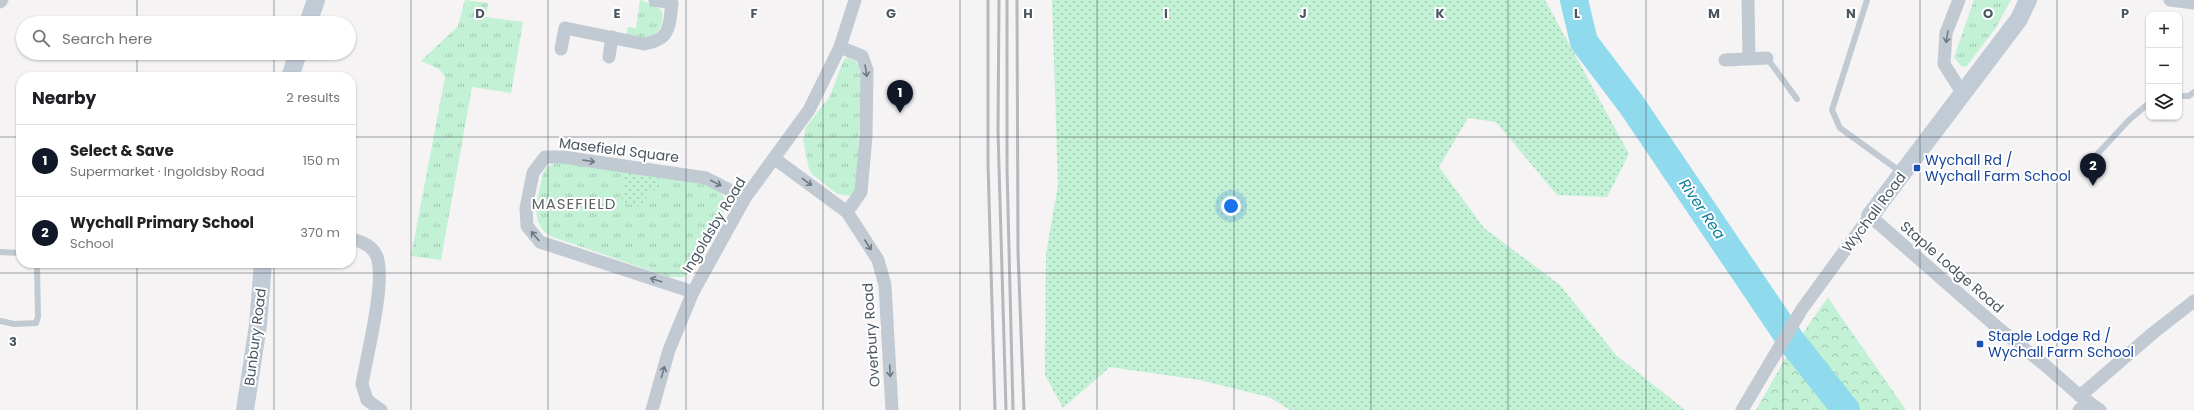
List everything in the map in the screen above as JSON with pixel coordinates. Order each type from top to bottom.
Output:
[{"type":"street","points":[[310,16],[316,0]]},
{"type":"street","points":[[561,49],[565,28],[644,44],[657,42],[669,29],[672,2],[655,0]]},
{"type":"street","name":"Ingoldsby Road","points":[[652,410],[669,350],[693,292],[745,198],[775,159],[809,110],[840,47],[855,0]]},
{"type":"street","points":[[1748,0],[1749,58]]},
{"type":"street","points":[[1959,0],[1946,34],[1944,64],[1963,94]]},
{"type":"street","name":"Wychall Road","points":[[1742,410],[1795,321],[1870,216],[2018,19],[2028,0]]},
{"type":"street","points":[[2170,0],[2194,3]]},
{"type":"street","points":[[609,57],[612,37]]},
{"type":"street","points":[[840,47],[862,56],[867,70],[866,136],[861,192],[847,212]]},
{"type":"street","points":[[1725,60],[1767,58]]},
{"type":"street","points":[[292,72],[296,60]]},
{"type":"street","name":"Masefield Square","points":[[693,292],[540,242],[527,226],[526,208],[533,173],[545,157],[564,157],[706,178],[745,198]]},
{"type":"street","name":"Overbury Road","points":[[775,159],[847,212],[878,260],[885,285],[892,410]]},
{"type":"street","name":"Staple Lodge Road","points":[[1870,216],[1997,327],[2046,366],[2083,403],[2100,410]]},
{"type":"street","points":[[356,240],[363,241],[377,256],[380,276],[362,384],[367,400],[381,410]]},
{"type":"street","name":"Bunbury Road","points":[[245,410],[258,325],[263,268]]},
{"type":"street","points":[[2083,403],[2194,301]]},
{"type":"lane","points":[[1867,0],[1832,110],[1840,128],[1902,173]]},
{"type":"lane","points":[[1767,58],[1797,99]]},
{"type":"lane","points":[[2182,96],[2188,96],[2194,92]]},
{"type":"lane","points":[[2090,162],[2129,120],[2146,106]]},
{"type":"lane","points":[[0,252],[16,253]]},
{"type":"lane","points":[[0,321],[20,324],[36,323],[38,317],[37,268]]},
{"type":"green space","points":[[465,0],[488,3],[486,17],[523,22],[511,93],[472,87],[441,260],[411,256],[445,77],[439,69],[421,61],[458,26]]},
{"type":"green space","points":[[640,0],[655,5],[662,11],[660,27],[657,32],[647,37],[626,36],[628,27],[636,28]]},
{"type":"green space","points":[[1052,0],[1545,0],[1629,154],[1607,197],[1557,195],[1496,122],[1468,118],[1439,167],[1484,228],[1560,285],[1616,355],[1685,410],[1290,410],[1269,397],[1200,380],[1110,367],[1063,408],[1045,375],[1046,254],[1058,185]]},
{"type":"green space","points":[[1974,0],[2011,0],[1995,29],[1966,67],[1961,66],[1954,57]]},
{"type":"green space","points":[[847,57],[856,61],[862,75],[856,188],[855,193],[850,196],[837,194],[813,175],[809,169],[803,140],[806,127],[830,96],[843,61]]},
{"type":"green space","points":[[558,162],[703,181],[723,195],[725,199],[725,210],[687,274],[683,277],[669,277],[550,236],[543,230],[537,215],[537,199],[543,173],[547,167]]},
{"type":"green space","points":[[626,168],[662,174],[658,189],[648,191],[644,207],[621,203]]},
{"type":"green space","points":[[1828,297],[1906,410],[1756,410],[1785,359]]},
{"type":"waterway","name":"River Rea","points":[[1574,0],[1584,42],[1631,104],[1792,342],[1846,410]]},
{"type":"railway","points":[[988,0],[988,163],[995,410]]},
{"type":"railway","points":[[999,0],[998,131],[1006,410]]},
{"type":"railway","points":[[1007,0],[1007,168],[1013,410]]},
{"type":"railway","points":[[1017,0],[1018,252],[1024,410]]},
{"type":"place","name":"Select & Save","points":[[900,113]]},
{"type":"place","name":"Wychall Rd / Wychall Farm School","points":[[1917,168]]},
{"type":"place","name":"Wychall Primary School","points":[[2093,186]]},
{"type":"place","name":"Staple Lodge Rd / Wychall Farm School","points":[[1980,344]]},
{"type":"district","name":"MASEFIELD","points":[[574,204]]}]
